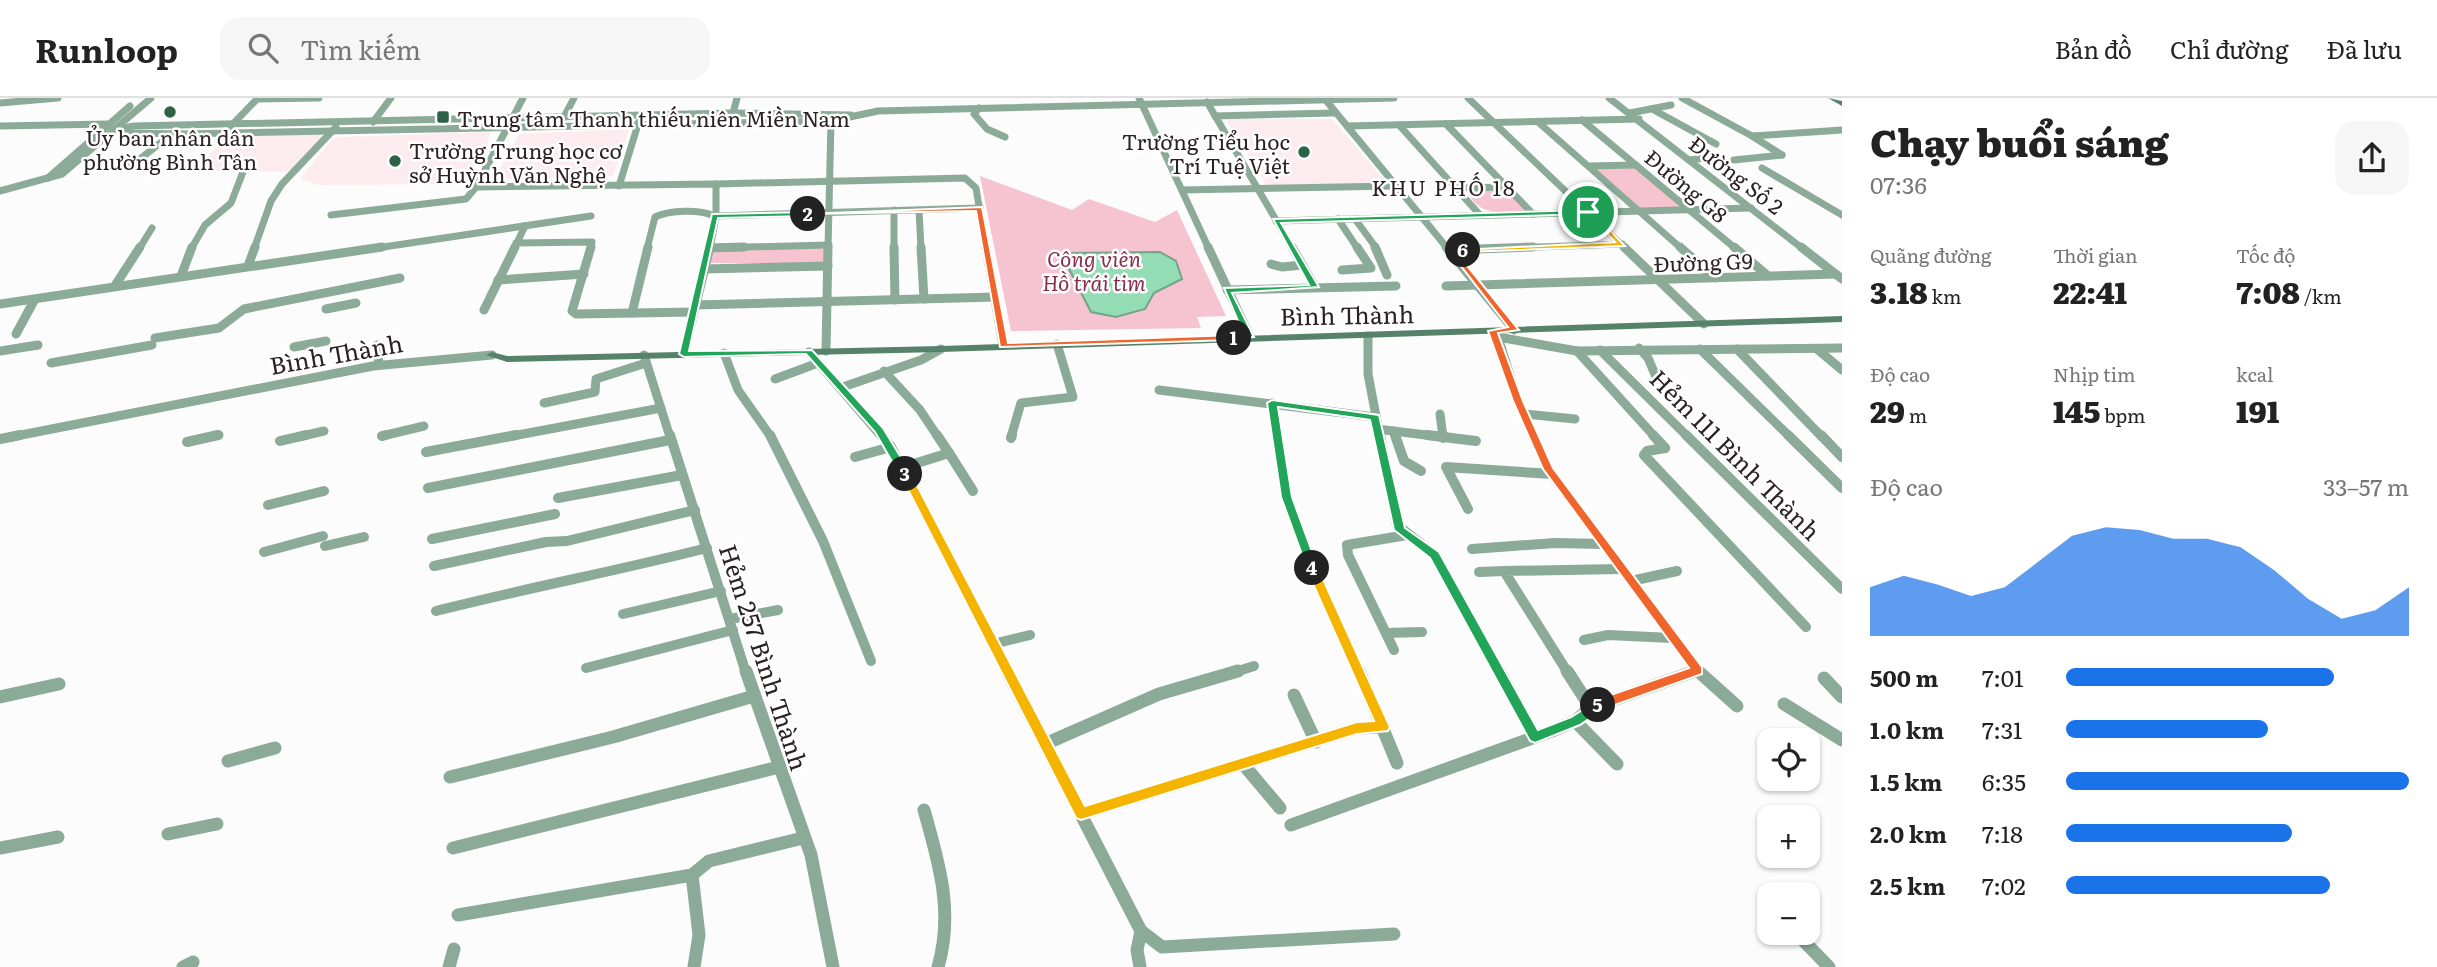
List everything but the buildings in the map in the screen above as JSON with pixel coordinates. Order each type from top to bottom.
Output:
[{"type":"street","points":[[0,103],[58,98]]},
{"type":"street","points":[[0,191],[62,174],[101,141],[111,127],[141,98]]},
{"type":"street","points":[[48,180],[49,175],[88,141],[151,98]]},
{"type":"street","points":[[225,133],[257,98],[319,98]]},
{"type":"street","points":[[373,122],[391,98]]},
{"type":"street","points":[[331,215],[466,199],[476,187],[523,98]]},
{"type":"street","points":[[564,117],[574,98]]},
{"type":"street","points":[[733,113],[737,98]]},
{"type":"street","points":[[0,126],[111,127],[124,130],[125,133],[506,128],[831,121],[878,111],[1141,101],[1394,98]]},
{"type":"street","points":[[1468,98],[1704,324]]},
{"type":"street","name":"Đường Số 2","points":[[1609,98],[1839,277]]},
{"type":"street","points":[[1682,98],[1782,155],[1734,160]]},
{"type":"street","points":[[1832,98],[1842,104]]},
{"type":"street","points":[[1324,99],[1514,330]]},
{"type":"street","points":[[1141,101],[1250,337]]},
{"type":"street","points":[[1207,102],[1315,287]]},
{"type":"street","points":[[1630,113],[1671,105]]},
{"type":"street","points":[[130,107],[141,106]]},
{"type":"street","points":[[979,108],[974,114],[987,129],[1005,137]]},
{"type":"street","points":[[1652,109],[1716,144]]},
{"type":"street","points":[[124,130],[134,125],[733,113],[839,113],[858,116]]},
{"type":"street","points":[[1215,116],[1335,113]]},
{"type":"street","points":[[620,186],[640,116]]},
{"type":"street","points":[[1347,126],[1639,119]]},
{"type":"street","name":"Đường G8","points":[[1582,120],[1768,276]]},
{"type":"street","points":[[827,351],[831,121]]},
{"type":"street","points":[[1538,121],[1716,278]]},
{"type":"street","points":[[248,266],[271,201],[282,184],[339,122]]},
{"type":"street","points":[[1446,124],[1533,214]]},
{"type":"street","points":[[131,166],[181,125]]},
{"type":"street","points":[[1399,125],[1480,215]]},
{"type":"street","points":[[1752,136],[1842,130]]},
{"type":"street","points":[[88,141],[101,141]]},
{"type":"street","points":[[1690,160],[1719,156]]},
{"type":"street","points":[[1589,166],[1636,165]]},
{"type":"street","points":[[1762,168],[1842,215]]},
{"type":"street","points":[[181,276],[188,250],[216,210],[231,203],[243,172]]},
{"type":"street","points":[[476,187],[958,177],[972,182],[976,188],[1003,345]]},
{"type":"street","points":[[684,354],[715,216],[718,191],[716,184]]},
{"type":"street","points":[[1182,190],[1397,186]]},
{"type":"street","points":[[1456,188],[1509,187]]},
{"type":"street","points":[[632,313],[655,217],[705,212],[715,216],[980,208]]},
{"type":"street","points":[[1276,221],[1751,208]]},
{"type":"street","points":[[894,210],[895,300]]},
{"type":"street","points":[[919,210],[924,299]]},
{"type":"street","points":[[0,304],[591,216]]},
{"type":"street","points":[[1338,219],[1371,268],[1342,270]]},
{"type":"street","points":[[1355,219],[1381,255],[1387,275]]},
{"type":"street","points":[[484,310],[525,226]]},
{"type":"street","points":[[116,285],[152,228]]},
{"type":"street","points":[[516,243],[592,242],[573,313],[632,313],[828,302],[995,297]]},
{"type":"street","points":[[1450,250],[1622,244]]},
{"type":"street","points":[[708,248],[829,245]]},
{"type":"street","points":[[1271,264],[1282,267],[1302,265]]},
{"type":"street","points":[[704,269],[828,265]]},
{"type":"street","points":[[498,281],[584,274]]},
{"type":"street","name":"Đường G9","points":[[1446,286],[1768,276],[1839,277]]},
{"type":"street","points":[[51,363],[219,328],[244,309],[400,278]]},
{"type":"street","points":[[1227,290],[1396,286]]},
{"type":"street","points":[[16,334],[35,299]]},
{"type":"street","points":[[326,309],[356,303]]},
{"type":"street","name":"Bình Thành","points":[[0,439],[379,365],[492,355],[507,359],[645,359],[684,354],[941,349],[1250,337],[1495,334],[1514,330],[1842,319]]},
{"type":"street","points":[[1495,334],[1577,351],[1639,348],[1842,348]]},
{"type":"street","points":[[1495,334],[1525,414],[1552,474],[1697,670],[1737,706]]},
{"type":"street","points":[[1368,336],[1368,374],[1397,525],[1407,536],[1434,555],[1535,737]]},
{"type":"street","points":[[294,347],[326,341]]},
{"type":"street","points":[[1011,438],[1021,403],[1073,397],[1056,344]]},
{"type":"street","points":[[0,351],[38,345]]},
{"type":"street","points":[[377,345],[379,365]]},
{"type":"street","points":[[1639,348],[1648,358],[1657,379]]},
{"type":"street","points":[[840,388],[941,349]]},
{"type":"street","points":[[1700,349],[1842,488]]},
{"type":"street","points":[[1737,349],[1842,457]]},
{"type":"street","points":[[1817,349],[1842,370]]},
{"type":"street","points":[[882,350],[887,371],[920,410],[973,491]]},
{"type":"street","points":[[1577,351],[1665,448],[1647,451],[1644,456],[1806,627]]},
{"type":"street","name":"Hẻm 111 Bình Thành","points":[[1600,351],[1842,589]]},
{"type":"street","points":[[808,352],[891,447],[1141,931],[1163,947],[1394,934]]},
{"type":"street","points":[[724,353],[738,390],[777,445],[800,493],[871,661]]},
{"type":"street","points":[[544,402],[595,392],[596,379],[645,359]]},
{"type":"street","name":"Hẻm 257 Bình Thành","points":[[645,359],[754,696],[811,855],[832,967]]},
{"type":"street","points":[[775,379],[818,363]]},
{"type":"street","points":[[1159,390],[1272,403],[1376,423],[1394,432],[1476,441]]},
{"type":"street","points":[[1272,403],[1286,497],[1313,571],[1397,763]]},
{"type":"street","points":[[426,452],[661,408]]},
{"type":"street","points":[[1440,414],[1443,438]]},
{"type":"street","points":[[1525,414],[1575,419]]},
{"type":"street","points":[[382,436],[424,426]]},
{"type":"street","points":[[280,441],[324,431]]},
{"type":"street","points":[[1394,432],[1404,461],[1421,471]]},
{"type":"street","points":[[187,442],[219,435]]},
{"type":"street","points":[[428,488],[670,440]]},
{"type":"street","points":[[855,457],[891,447]]},
{"type":"street","points":[[917,463],[949,453]]},
{"type":"street","points":[[1468,509],[1446,467],[1552,474]]},
{"type":"street","points":[[558,498],[682,475]]},
{"type":"street","points":[[268,505],[324,491]]},
{"type":"street","points":[[434,566],[546,542],[567,541],[695,510]]},
{"type":"street","points":[[432,539],[555,514]]},
{"type":"street","points":[[1394,650],[1348,555],[1347,545],[1407,536]]},
{"type":"street","points":[[264,552],[364,537]]},
{"type":"street","points":[[1472,549],[1555,543],[1604,544]]},
{"type":"street","points":[[436,611],[552,581],[599,575],[707,548]]},
{"type":"street","points":[[1479,572],[1621,569]]},
{"type":"street","points":[[1504,571],[1591,708]]},
{"type":"street","points":[[1630,581],[1677,571]]},
{"type":"street","points":[[623,614],[721,591]]},
{"type":"street","points":[[586,667],[778,610]]},
{"type":"street","points":[[1386,633],[1422,632]]},
{"type":"street","points":[[993,644],[1030,635]]},
{"type":"street","points":[[1584,640],[1608,635],[1672,638]]},
{"type":"street","points":[[1045,744],[1159,694],[1254,666]]},
{"type":"street","points":[[1291,825],[1535,737],[1576,721],[1591,708],[1697,670]]},
{"type":"street","points":[[1824,678],[1842,698]]},
{"type":"street","points":[[0,697],[59,684]]},
{"type":"street","points":[[1294,695],[1316,742]]},
{"type":"street","points":[[450,777],[613,737],[754,696]]},
{"type":"street","points":[[1784,704],[1842,740]]},
{"type":"street","points":[[1576,721],[1617,764]]},
{"type":"street","points":[[1081,814],[1357,728],[1383,727]]},
{"type":"street","points":[[228,761],[275,748]]},
{"type":"street","points":[[1243,764],[1280,807]]},
{"type":"street","points":[[453,848],[779,767]]},
{"type":"street","points":[[924,810],[949,918],[947,944],[938,967]]},
{"type":"street","points":[[168,834],[218,824]]},
{"type":"street","points":[[0,848],[58,837]]},
{"type":"street","points":[[458,915],[692,875],[709,861],[721,857],[803,838]]},
{"type":"street","points":[[692,875],[698,931],[697,961],[694,967]]},
{"type":"street","points":[[1140,967],[1137,950],[1141,931]]},
{"type":"street","points":[[1808,945],[1829,967]]},
{"type":"street","points":[[449,967],[453,949]]},
{"type":"shaded area","name":"Trường Tiểu học Trí Tuệ Việt","points":[[1229,119],[1332,119],[1387,183],[1268,187],[1227,122]]},
{"type":"shaded area","points":[[629,129],[613,176],[494,179],[519,134]]},
{"type":"shaded area","name":"Trường Trung học cơ sở Huỳnh Văn Nghệ","points":[[490,132],[488,143],[460,184],[320,185],[300,179],[332,139],[339,137]]},
{"type":"shaded area","points":[[319,134],[322,137],[293,171],[191,172],[229,136]]},
{"type":"shaded area","points":[[1160,252],[1176,261],[1182,279],[1154,293],[1145,309],[1116,317],[1091,312],[1063,257],[1069,253]]},
{"type":"green space","points":[[1634,168],[1681,207],[1642,209],[1596,169]]},
{"type":"green space","name":"Công viên Hồ trái tim","points":[[980,176],[1072,210],[1089,199],[1155,222],[1177,210],[1226,316],[1197,317],[1201,328],[1011,331]]},
{"type":"green space","points":[[1468,189],[1508,190],[1525,209],[1523,212],[1490,211],[1476,204]]},
{"type":"green space","points":[[824,249],[824,261],[819,263],[711,263],[712,253],[719,250]]},
{"type":"place","name":"Ủy ban nhân dân phường Bình Tân","points":[[170,112]]},
{"type":"place","name":"Trung tâm Thanh thiếu niên Miền Nam","points":[[443,117]]},
{"type":"place","name":"Trường Tiểu học Trí Tuệ Việt","points":[[1304,152]]},
{"type":"place","name":"Trường Trung học cơ sở Huỳnh Văn Nghệ","points":[[395,161]]},
{"type":"district","name":"KHU PHỐ 18","points":[[1444,186]]},
{"type":"route","points":[[980,208],[1003,345],[1250,337],[1227,290],[1315,287],[1276,221],[1588,212],[1622,244],[1450,250],[1514,330],[1493,331],[1498,338],[1518,401],[1548,469],[1697,670],[1591,708],[1576,721],[1535,737],[1434,555],[1397,525],[1375,417],[1272,403],[1286,497],[1313,571],[1383,727],[1357,728],[1081,814],[891,447],[880,431],[808,352],[684,354],[715,216],[980,208]]}]
